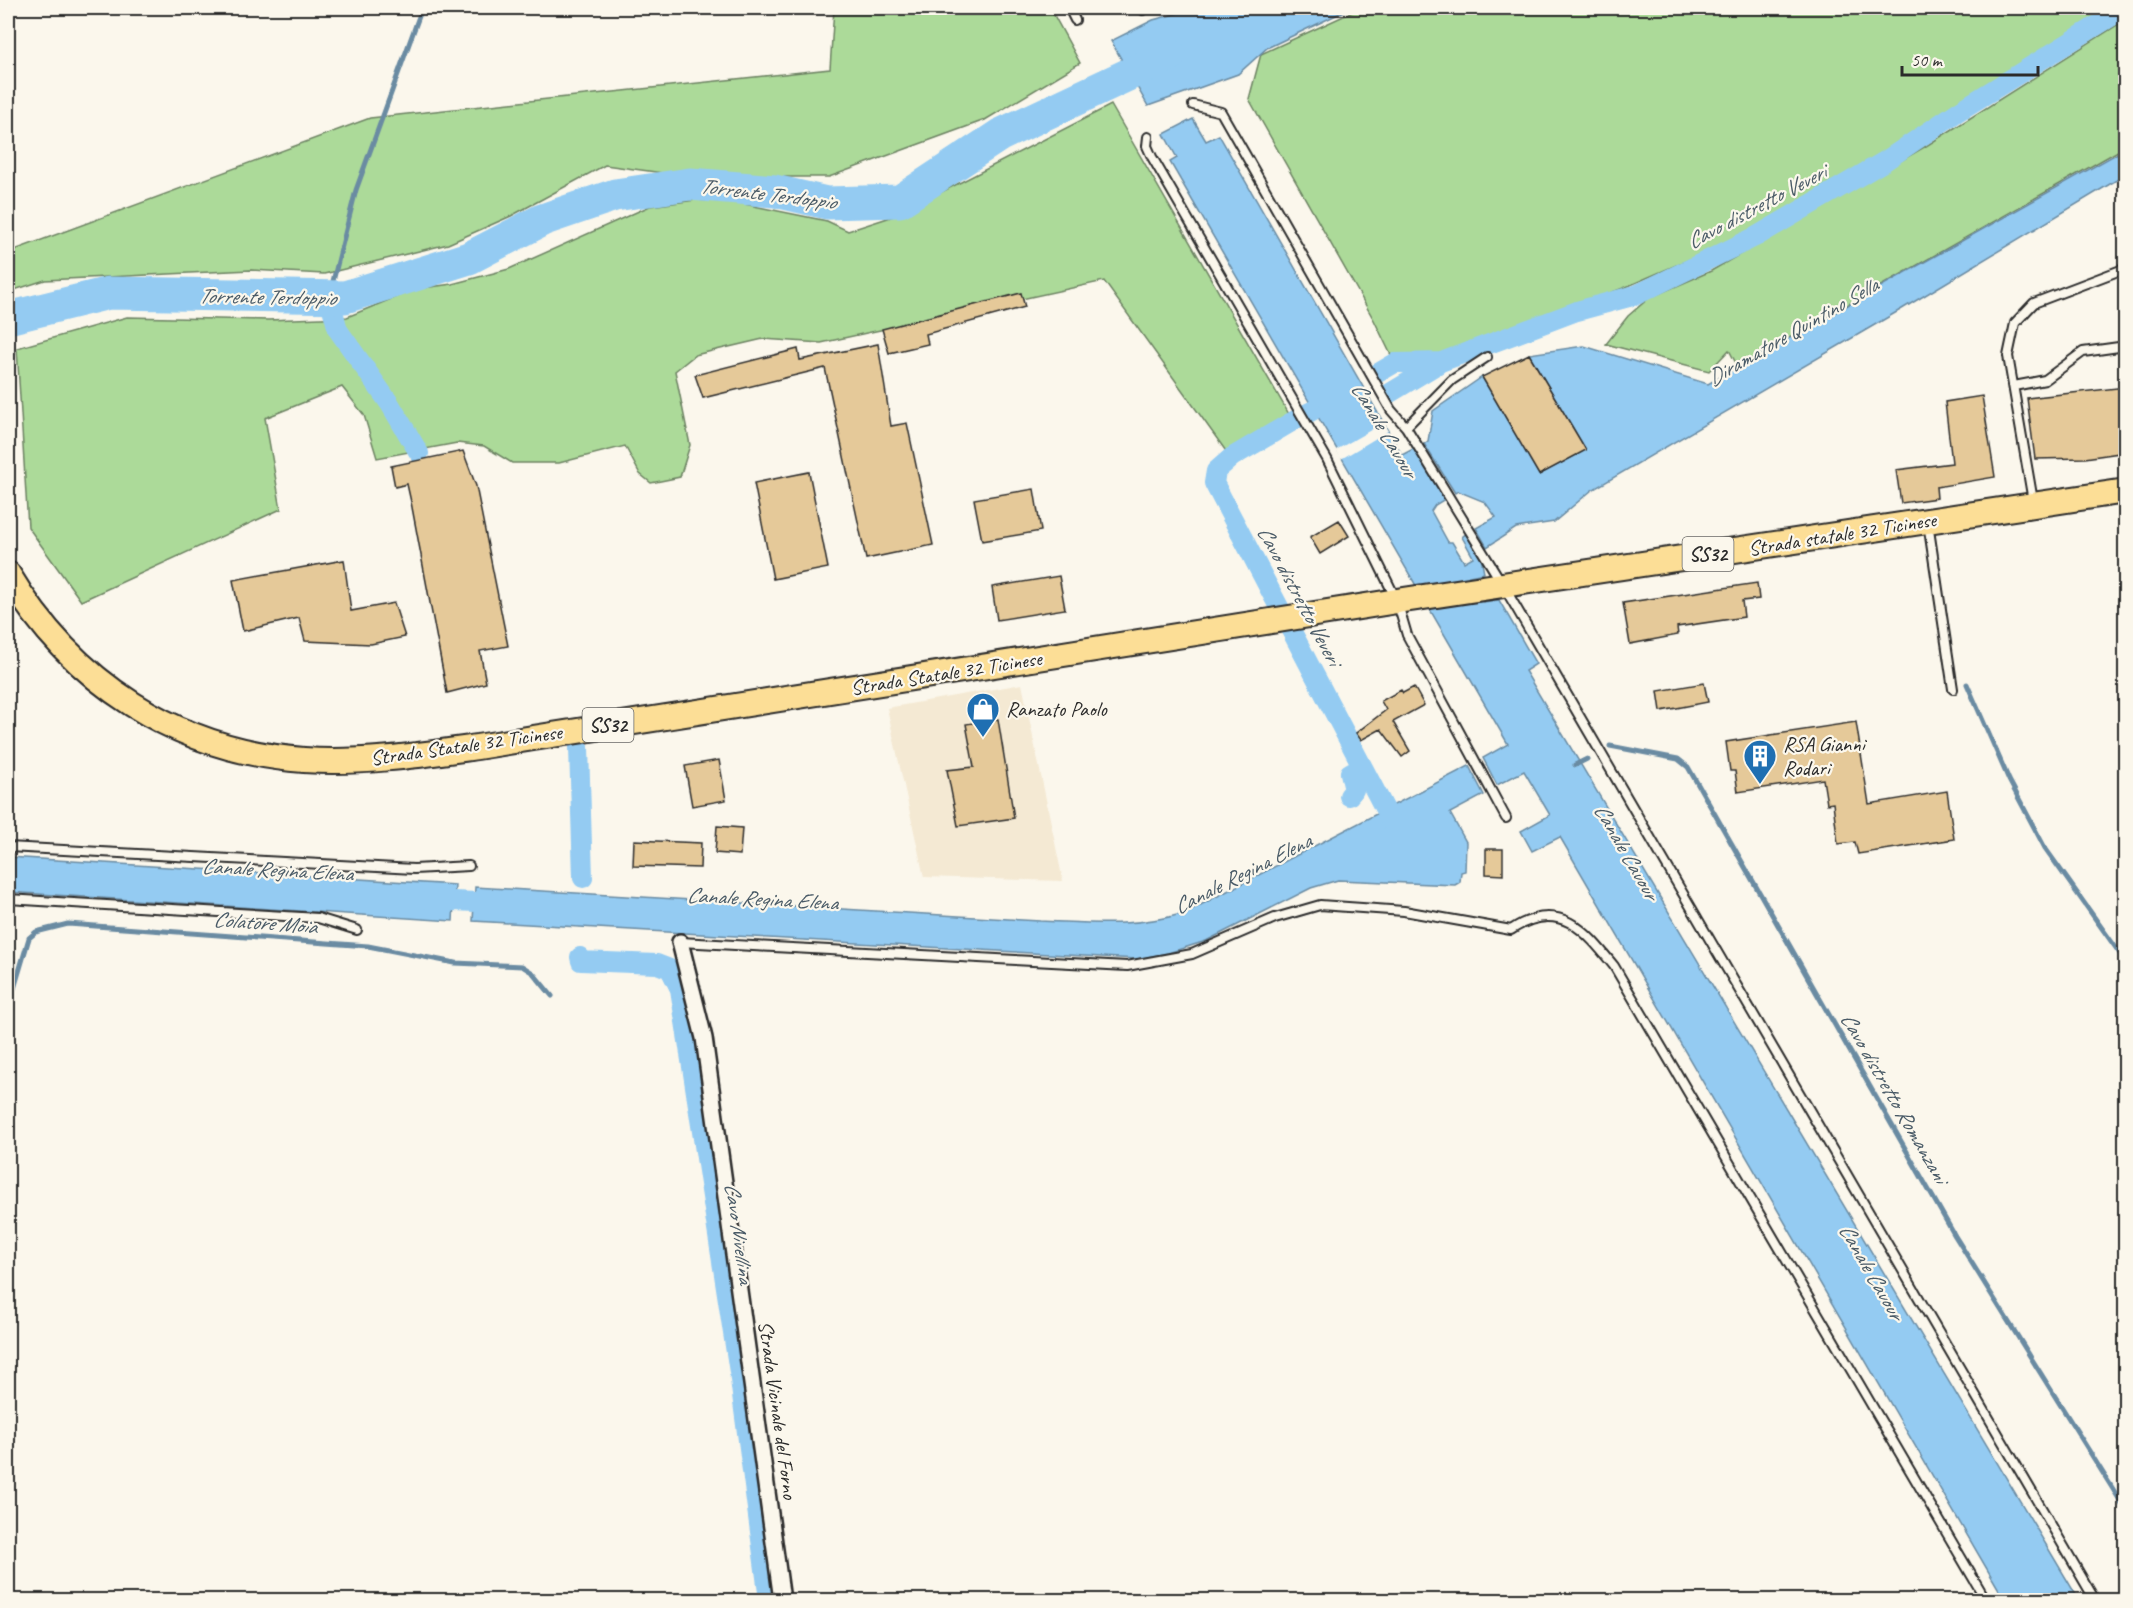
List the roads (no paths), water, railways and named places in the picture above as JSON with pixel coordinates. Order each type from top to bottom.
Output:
[{"type":"main road","name":"Strada statale 32 Ticinese","points":[[1407,600],[2126,491]]},
{"type":"main road","name":"Strada Statale 32 Ticinese","points":[[8,573],[35,616],[65,652],[131,704],[180,730],[218,745],[247,752],[304,760],[378,759],[456,750],[1407,600]]},
{"type":"street","name":"Strada Vicinale del Forno","points":[[680,942],[704,1038],[782,1600]]},
{"type":"lane","points":[[1069,8],[1075,20]]},
{"type":"lane","points":[[1193,105],[1221,112],[1391,410],[1406,427],[1496,586],[2095,1600]]},
{"type":"lane","points":[[1148,137],[1147,146],[1152,157],[1407,600],[1407,635],[1506,818]]},
{"type":"lane","points":[[2034,505],[2008,356],[2015,323],[2034,303],[2126,268]]},
{"type":"lane","points":[[2013,386],[2044,380],[2083,352],[2126,346]]},
{"type":"lane","points":[[1406,427],[1452,380],[1487,357]]},
{"type":"lane","points":[[1928,521],[1953,689]]},
{"type":"lane","points":[[8,848],[414,869],[469,866]]},
{"type":"lane","points":[[8,899],[318,918],[357,930]]},
{"type":"lane","points":[[680,942],[1127,966],[1191,954],[1275,918],[1320,905],[1404,911],[1511,930],[1528,918],[1551,917],[1571,922],[1587,933],[1614,966],[1986,1600]]},
{"type":"water","points":[[1197,8],[1351,8],[1267,48],[1238,74],[1148,106],[1111,41],[1153,20]]},
{"type":"water","name":"Canale Cavour","points":[[1193,119],[1206,141],[1219,135],[1402,455],[1415,448],[1445,499],[1435,505],[1431,511],[1448,542],[1452,542],[1464,562],[1473,557],[1462,537],[1467,533],[1481,557],[1484,573],[1469,576],[1483,602],[1499,600],[1536,664],[1525,671],[2079,1600],[2005,1600],[1560,837],[1532,851],[1521,831],[1550,815],[1524,771],[1497,785],[1483,758],[1508,744],[1170,162],[1177,158],[1164,134]]},
{"type":"water","points":[[2125,149],[2125,175],[1902,309],[1592,490],[1554,522],[1516,528],[1487,547],[1476,528],[1496,517],[1485,502],[1458,491],[1455,493],[1424,444],[1428,441],[1433,411],[1482,377],[1539,475],[1586,450],[1529,354],[1584,346],[1708,384]]},
{"type":"water","points":[[1469,766],[1484,795],[1450,813],[1466,842],[1465,871],[1461,872],[1460,882],[1455,885],[1338,880],[1311,888],[1206,941],[1168,953],[1137,959],[473,921],[475,887],[1040,921],[1130,923],[1148,921],[1185,913]]},
{"type":"water","points":[[8,857],[455,885],[453,921],[8,892]]},
{"type":"waterway","points":[[329,297],[356,190],[422,8]]},
{"type":"waterway","name":"Cavo distretto Veveri","points":[[1378,373],[1395,363],[1441,362],[1577,311],[1636,295],[1757,236],[1885,161],[1959,111],[2125,8]]},
{"type":"waterway","name":"Torrente Terdoppio","points":[[8,318],[109,293],[345,297],[469,258],[542,220],[615,195],[690,184],[775,191],[827,203],[900,201],[1000,135],[1170,55]]},
{"type":"waterway","points":[[329,297],[338,330],[390,404],[419,453]]},
{"type":"waterway","name":"Canale Cavour","points":[[1390,393],[1438,364]]},
{"type":"waterway","name":"Cavo distretto Veveri","points":[[1306,414],[1312,411]]},
{"type":"waterway","name":"Cavo distretto Veveri","points":[[1295,420],[1232,457],[1216,471],[1214,483],[1392,823]]},
{"type":"waterway","name":"Cavo distretto Romanzani","points":[[1967,684],[2009,780],[2045,848],[2126,962]]},
{"type":"waterway","name":"Cavo distretto Romanzani","points":[[1610,746],[1678,759],[1688,767],[1955,1236],[2126,1510]]},
{"type":"waterway","points":[[579,747],[583,878]]},
{"type":"waterway","name":"Cavo distretto Romanzani","points":[[1575,765],[1587,759]]},
{"type":"waterway","name":"Cavo Nivellina","points":[[1349,796],[1354,790],[1350,773],[1362,766]]},
{"type":"waterway","name":"Canale Regina Elena","points":[[430,900],[499,903]]},
{"type":"waterway","name":"Colatore Moia","points":[[8,998],[13,992],[29,938],[36,932],[68,924],[368,946],[455,963],[522,966],[533,973],[552,996]]},
{"type":"waterway","name":"Cavo Nivellina","points":[[580,957],[581,961],[657,964],[670,969],[680,989],[739,1372],[769,1600]]},
{"type":"place","name":"Ranzato Paolo","points":[[983,738]]},
{"type":"place","name":"RSA Gianni Rodari","points":[[1760,785]]},
{"type":"water label","name":"Diramatore Quintino Sella","points":[[1792,331]]}]
